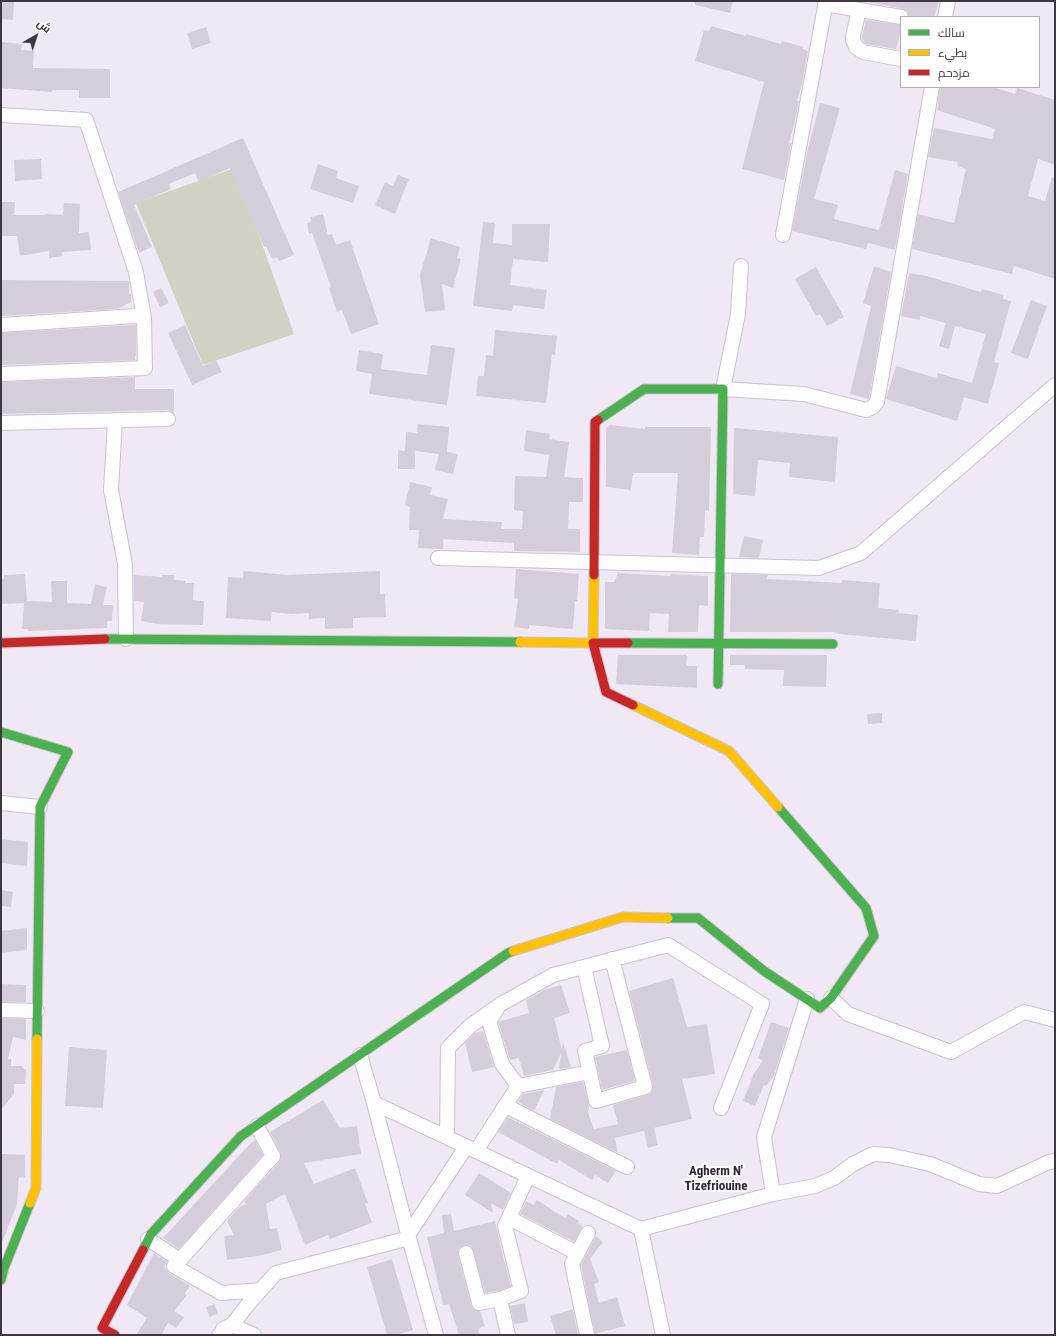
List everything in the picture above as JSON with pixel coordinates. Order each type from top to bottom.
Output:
[{"type":"street","points":[[945,16],[948,1]]},
{"type":"street","points":[[783,235],[826,2],[859,10],[900,17]]},
{"type":"street","points":[[859,10],[853,36],[856,47],[863,52],[900,59]]},
{"type":"street","points":[[114,1335],[102,1328],[151,1234],[241,1136],[508,953],[623,917],[698,918],[764,971],[820,1008],[831,998],[874,936],[866,908],[729,751],[606,692],[593,643],[595,422],[644,389],[723,389],[804,394],[866,410],[870,409],[876,404],[932,88]]},
{"type":"street","points":[[1,115],[86,120],[136,272],[144,318],[145,368],[1,374]]},
{"type":"street","points":[[718,684],[723,389],[738,314],[741,266]]},
{"type":"street","points":[[1,325],[135,316],[144,318]]},
{"type":"street","points":[[438,558],[819,568],[861,553],[1055,385]]},
{"type":"street","points":[[1,423],[168,419]]},
{"type":"street","points":[[115,420],[110,490],[125,564],[126,639]]},
{"type":"street","points":[[1,643],[126,639],[833,644]]},
{"type":"street","points":[[1,732],[68,752],[40,807],[36,1188],[4,1268],[1,1280]]},
{"type":"street","points":[[1,803],[40,807]]},
{"type":"street","points":[[447,1137],[448,1048],[470,1026],[501,1004],[553,975],[668,945],[762,1004],[721,1108]]},
{"type":"street","points":[[584,967],[602,1046],[585,1050],[596,1101],[645,1087],[612,959]]},
{"type":"street","points":[[831,998],[848,1014],[950,1052],[1024,1012],[1055,1020]]},
{"type":"street","points":[[773,1194],[764,1137],[807,999]]},
{"type":"street","points":[[501,1004],[489,1021],[502,1064],[518,1086]]},
{"type":"street","points":[[1,1010],[37,1011]]},
{"type":"street","points":[[360,1055],[436,1335]]},
{"type":"street","points":[[219,1335],[232,1325],[249,1303],[276,1273],[409,1236],[471,1149],[506,1106],[518,1086],[590,1072]]},
{"type":"street","points":[[374,1103],[641,1229],[773,1194],[815,1186],[834,1178],[853,1164],[874,1154],[889,1155],[930,1164],[978,1184],[997,1186],[1049,1162],[1055,1161]]},
{"type":"street","points":[[506,1106],[627,1167]]},
{"type":"street","points":[[257,1126],[273,1156],[174,1266],[221,1293],[261,1290]]},
{"type":"street","points":[[466,1253],[479,1303],[500,1299],[522,1291],[505,1226],[528,1176]]},
{"type":"street","points":[[509,1218],[577,1253]]},
{"type":"street","points":[[641,1229],[663,1335]]},
{"type":"street","points":[[587,1335],[572,1264],[588,1233]]},
{"type":"street","points":[[148,1239],[180,1260]]},
{"type":"street","points":[[500,1299],[508,1335]]},
{"type":"street","points":[[210,1335],[232,1325],[254,1335]]},
{"type":"shaded area","points":[[235,168],[294,334],[203,365],[136,203]]},
{"type":"building","points":[[1,1],[14,1],[13,20],[1,19]]},
{"type":"building","points":[[695,1],[733,1],[730,13],[695,5]]},
{"type":"building","points":[[863,1],[939,1],[934,16],[909,16],[907,11]]},
{"type":"building","points":[[866,20],[900,25],[900,35],[896,49],[866,44],[862,37]]},
{"type":"building","points":[[711,26],[781,44],[782,41],[804,47],[803,49],[808,51],[802,84],[797,101],[799,101],[795,121],[789,143],[791,144],[784,180],[742,169],[764,82],[695,61],[704,30],[709,31]]},
{"type":"building","points":[[206,27],[211,43],[192,49],[187,33]]},
{"type":"building","points":[[1,42],[22,44],[21,50],[34,51],[33,68],[110,69],[110,98],[79,98],[79,90],[52,90],[52,92],[1,88]]},
{"type":"building","points":[[940,88],[995,88],[1015,94],[1017,88],[1055,100],[1055,165],[1038,159],[1028,196],[1045,201],[1052,177],[1055,178],[1055,279],[1014,266],[1012,274],[912,249],[918,214],[954,223],[966,169],[957,166],[958,162],[928,157],[934,128],[992,139],[995,129],[937,110]]},
{"type":"building","points":[[820,103],[840,108],[814,199],[838,205],[834,219],[879,230],[895,170],[908,174],[895,250],[868,243],[866,249],[792,231],[808,148]]},
{"type":"building","points":[[243,138],[294,255],[279,261],[277,257],[272,259],[266,246],[264,247],[230,168],[199,182],[195,173],[169,184],[171,189],[134,205],[152,247],[139,253],[118,192]]},
{"type":"building","points":[[41,159],[42,179],[15,181],[14,160]]},
{"type":"building","points":[[318,164],[338,171],[336,178],[359,186],[353,203],[310,189]]},
{"type":"building","points":[[398,175],[409,179],[395,214],[375,205],[385,182],[393,186]]},
{"type":"building","points":[[1,202],[15,202],[14,215],[63,215],[64,203],[80,204],[79,233],[89,232],[91,250],[62,252],[62,256],[49,258],[49,251],[20,256],[17,236],[1,236]]},
{"type":"building","points":[[323,214],[328,235],[332,234],[336,245],[350,240],[379,324],[351,334],[342,310],[337,312],[329,288],[331,287],[312,233],[309,234],[307,223],[311,222],[310,217]]},
{"type":"building","points":[[483,222],[495,223],[493,243],[512,245],[512,224],[550,224],[548,262],[513,259],[510,285],[547,290],[544,309],[513,305],[512,311],[473,306]]},
{"type":"building","points":[[431,238],[460,247],[457,258],[461,259],[453,288],[442,284],[445,310],[425,312],[420,275]]},
{"type":"building","points":[[874,266],[891,272],[869,399],[850,394],[871,306],[863,303]]},
{"type":"building","points":[[816,267],[844,317],[827,326],[820,314],[816,316],[795,279]]},
{"type":"building","points":[[909,273],[927,276],[981,292],[982,289],[1004,295],[1003,299],[1011,301],[994,362],[999,363],[988,404],[964,397],[957,421],[886,399],[896,366],[936,378],[938,373],[972,383],[986,334],[955,326],[949,349],[939,346],[946,323],[920,316],[920,320],[901,316]]},
{"type":"building","points":[[1,280],[129,281],[129,294],[131,294],[131,302],[117,309],[1,316]]},
{"type":"building","points":[[161,288],[169,303],[160,307],[153,292]]},
{"type":"building","points":[[1031,300],[1047,306],[1028,359],[1011,353]]},
{"type":"building","points":[[136,325],[135,360],[1,365],[1,333]]},
{"type":"building","points":[[185,325],[203,366],[216,360],[222,372],[192,385],[168,333]]},
{"type":"building","points":[[495,330],[557,336],[555,355],[552,354],[546,403],[476,396],[478,376],[484,376],[486,355],[493,356]]},
{"type":"building","points":[[431,345],[455,348],[447,405],[369,394],[372,374],[356,371],[359,350],[383,354],[381,369],[427,375]]},
{"type":"building","points":[[135,377],[135,389],[174,389],[174,413],[168,410],[1,414],[1,382]]},
{"type":"building","points":[[418,424],[449,427],[447,452],[458,454],[453,474],[435,470],[439,454],[415,451],[415,469],[398,469],[398,450],[405,451],[406,432],[417,433]]},
{"type":"building","points":[[610,425],[645,429],[645,427],[711,427],[709,511],[705,510],[704,537],[700,537],[699,555],[672,553],[678,473],[633,473],[631,490],[606,487],[606,428]]},
{"type":"building","points":[[734,428],[838,437],[835,482],[789,477],[790,463],[758,460],[755,496],[733,494]]},
{"type":"building","points":[[526,430],[550,434],[549,439],[569,442],[564,477],[583,478],[583,502],[569,502],[568,529],[580,529],[580,552],[514,551],[514,543],[443,539],[443,549],[418,548],[419,530],[409,530],[410,507],[405,505],[410,482],[432,487],[430,495],[448,499],[443,519],[502,522],[501,529],[522,529],[523,511],[514,510],[515,476],[546,477],[549,455],[524,451]]},
{"type":"building","points":[[744,536],[763,540],[759,558],[739,557]]},
{"type":"building","points":[[516,569],[579,574],[573,629],[529,625],[529,629],[514,627],[518,599],[514,598]]},
{"type":"building","points":[[243,571],[288,575],[380,571],[380,594],[385,594],[386,617],[353,618],[353,628],[325,629],[325,618],[309,619],[309,613],[291,614],[272,612],[271,621],[226,618],[228,577],[243,578]]},
{"type":"building","points":[[618,573],[670,576],[671,574],[708,576],[708,606],[699,605],[698,632],[668,632],[669,614],[650,613],[649,631],[605,629],[605,582],[614,582]]},
{"type":"building","points":[[25,574],[27,601],[52,602],[51,581],[67,581],[67,603],[91,604],[95,584],[107,587],[103,605],[113,605],[112,621],[107,621],[107,628],[28,631],[28,629],[22,629],[24,603],[1,604],[1,579],[4,579],[4,575]]},
{"type":"building","points":[[731,574],[768,575],[767,579],[842,583],[842,580],[880,583],[878,608],[899,610],[898,613],[918,615],[916,641],[839,634],[833,632],[730,632]]},
{"type":"building","points":[[134,575],[162,577],[162,575],[174,575],[174,580],[185,581],[185,583],[194,583],[193,600],[204,601],[203,625],[157,624],[141,621],[144,602],[134,601]]},
{"type":"building","points":[[618,655],[687,655],[686,666],[697,666],[697,688],[616,684]]},
{"type":"building","points":[[730,655],[827,655],[826,687],[783,686],[784,670],[745,669],[745,665],[730,665]]},
{"type":"building","points":[[882,713],[882,723],[868,724],[867,714]]},
{"type":"building","points":[[1,839],[28,842],[27,866],[1,863]]},
{"type":"building","points":[[1,890],[13,892],[11,907],[1,906]]},
{"type":"building","points":[[27,928],[27,950],[1,953],[1,931]]},
{"type":"building","points":[[673,978],[687,1027],[707,1024],[715,1074],[682,1079],[692,1119],[654,1128],[658,1145],[648,1148],[644,1131],[615,1138],[618,1153],[550,1119],[556,1087],[583,1082],[589,1106],[588,1112],[594,1129],[618,1124],[613,1105],[651,1093],[653,1085],[629,991]]},
{"type":"building","points":[[1,984],[26,985],[26,1002],[1,1002]]},
{"type":"building","points":[[561,985],[570,1013],[554,1018],[562,1050],[563,1042],[571,1067],[559,1069],[561,1053],[553,1070],[524,1076],[519,1058],[510,1060],[498,1022],[529,1013],[526,1000],[544,990]]},
{"type":"building","points":[[1,1018],[26,1019],[26,1040],[13,1037],[8,1059],[11,1059],[11,1066],[21,1066],[26,1070],[25,1084],[14,1084],[14,1094],[1,1110]]},
{"type":"building","points":[[771,1022],[789,1028],[774,1076],[766,1086],[764,1085],[755,1106],[743,1101],[754,1073],[763,1061],[758,1058]]},
{"type":"building","points":[[483,1031],[494,1067],[472,1072],[465,1043],[475,1033]]},
{"type":"building","points":[[69,1047],[107,1050],[103,1108],[65,1106]]},
{"type":"building","points":[[627,1050],[635,1081],[602,1090],[595,1057]]},
{"type":"building","points":[[544,1090],[535,1109],[533,1110],[518,1102],[523,1094]]},
{"type":"building","points":[[323,1100],[340,1128],[357,1126],[361,1154],[304,1163],[314,1184],[355,1168],[368,1203],[365,1204],[372,1223],[330,1239],[328,1235],[305,1245],[285,1194],[266,1204],[270,1229],[277,1228],[282,1250],[258,1256],[227,1260],[224,1236],[234,1235],[227,1221],[238,1208],[246,1204],[244,1201],[279,1162],[281,1157],[270,1132]]},
{"type":"building","points":[[508,1117],[616,1171],[608,1183],[595,1175],[592,1180],[559,1160],[557,1164],[498,1132]]},
{"type":"building","points":[[255,1140],[263,1155],[179,1249],[163,1238],[249,1145]]},
{"type":"building","points":[[1,1154],[25,1155],[25,1178],[19,1177],[17,1204],[1,1245]]},
{"type":"building","points":[[479,1173],[511,1193],[503,1210],[491,1203],[493,1213],[465,1195]]},
{"type":"building","points":[[537,1200],[565,1218],[568,1214],[579,1221],[578,1223],[583,1227],[574,1242],[520,1214],[526,1201],[533,1205]]},
{"type":"building","points":[[451,1214],[454,1231],[495,1221],[511,1286],[498,1291],[485,1293],[472,1247],[469,1245],[464,1245],[460,1247],[458,1250],[458,1255],[471,1305],[473,1309],[480,1311],[485,1326],[478,1329],[480,1335],[459,1335],[449,1304],[443,1305],[427,1237],[444,1233],[442,1215]]},
{"type":"building","points":[[596,1236],[603,1242],[590,1259],[599,1282],[594,1284],[599,1303],[617,1297],[625,1326],[595,1334],[581,1265]]},
{"type":"building","points":[[154,1253],[167,1262],[164,1266],[169,1273],[190,1286],[185,1293],[187,1295],[174,1311],[184,1317],[176,1328],[168,1323],[161,1335],[136,1335],[147,1318],[127,1305]]},
{"type":"building","points":[[392,1259],[413,1330],[395,1335],[387,1335],[367,1267]]},
{"type":"building","points":[[525,1303],[528,1322],[514,1324],[510,1306]]},
{"type":"building","points":[[215,1304],[218,1314],[209,1317],[206,1307]]},
{"type":"building","points":[[573,1309],[578,1335],[556,1335],[550,1316]]},
{"type":"traffic: fast","points":[[598,420],[644,389],[723,389],[718,684]]},
{"type":"traffic: fast","points":[[105,639],[520,642]]},
{"type":"traffic: fast","points":[[628,643],[833,644]]},
{"type":"traffic: fast","points":[[1,732],[68,752],[40,807],[37,1039]]},
{"type":"traffic: fast","points":[[668,918],[698,918],[764,971],[820,1008],[831,998],[874,936],[866,908],[778,807]]},
{"type":"traffic: fast","points":[[143,1250],[151,1234],[241,1136],[513,951]]},
{"type":"traffic: fast","points":[[1,1280],[4,1268],[30,1203]]},
{"type":"traffic: slow","points":[[520,642],[593,643],[594,575]]},
{"type":"traffic: slow","points":[[633,705],[729,751],[778,807]]},
{"type":"traffic: slow","points":[[513,951],[623,917],[668,918]]},
{"type":"traffic: slow","points":[[30,1203],[36,1188],[37,1039]]},
{"type":"traffic: jam","points":[[594,575],[595,422],[598,420]]},
{"type":"traffic: jam","points":[[1,643],[105,639]]},
{"type":"traffic: jam","points":[[628,643],[593,643],[606,692],[633,705]]},
{"type":"traffic: jam","points":[[115,1335],[102,1328],[143,1250]]},
{"type":"district","name":"Agherm N' Tizefriouine","points":[[716,1180]]}]
